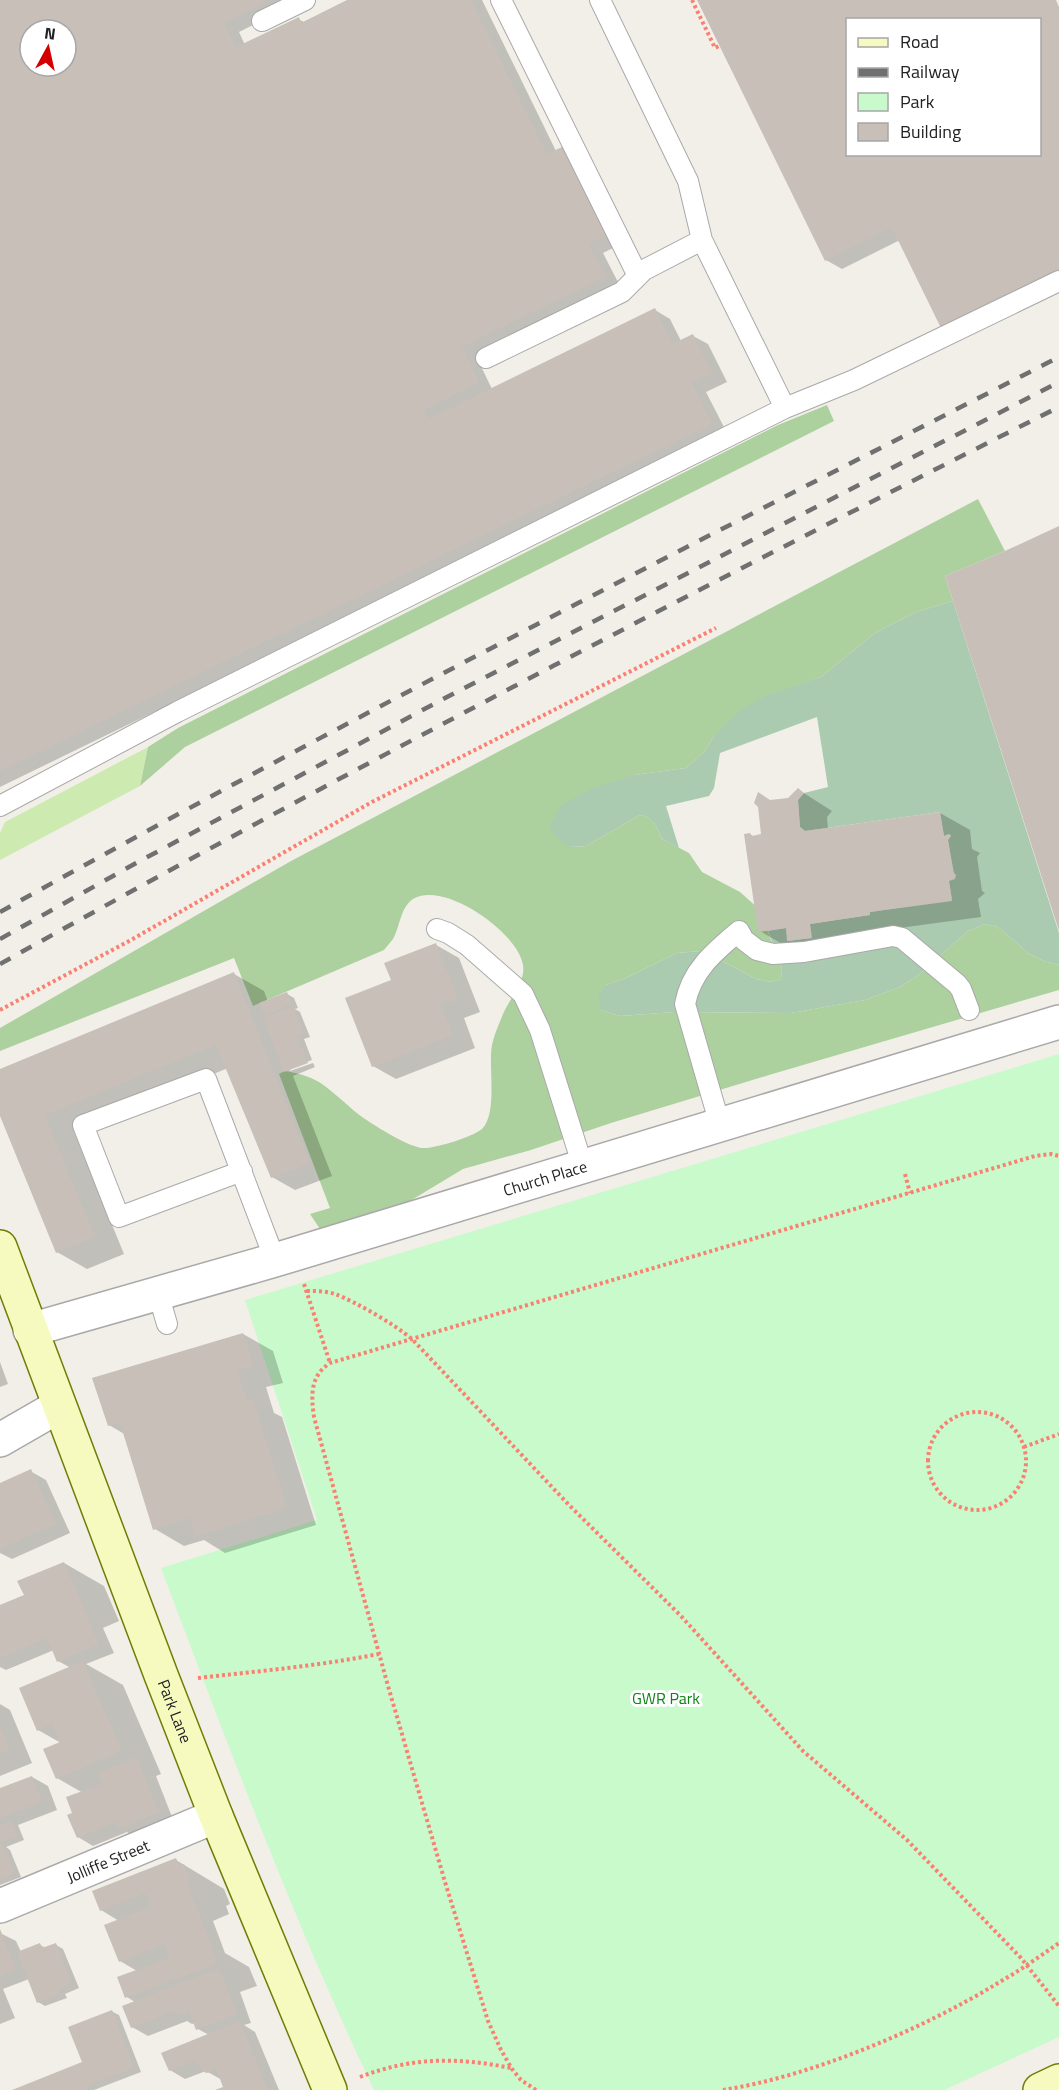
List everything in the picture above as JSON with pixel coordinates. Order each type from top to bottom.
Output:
[{"type":"main road","name":"Park Lane","points":[[0,1247],[58,1406],[216,1816],[330,2090]]},
{"type":"main road","points":[[1040,2090],[1059,2081]]},
{"type":"street","name":"Church Place","points":[[30,1330],[162,1308],[285,1257],[1059,1022]]},
{"type":"street","points":[[0,1440],[58,1406]]},
{"type":"street","name":"Jolliffe Street","points":[[0,1906],[216,1816]]},
{"type":"lane","points":[[262,21],[305,0]]},
{"type":"lane","points":[[501,0],[638,276]]},
{"type":"lane","points":[[600,0],[688,181],[702,240],[785,408]]},
{"type":"lane","points":[[486,358],[622,292],[644,270],[702,240]]},
{"type":"lane","points":[[0,806],[177,712],[785,408],[854,380],[1059,281]]},
{"type":"lane","points":[[436,929],[448,933],[467,945],[523,994],[540,1030],[583,1167]]},
{"type":"lane","points":[[720,1125],[685,1004],[690,985],[704,962],[739,932],[744,940],[757,950],[773,954],[804,952],[886,936],[902,938],[957,984],[969,1010]]},
{"type":"lane","points":[[242,1171],[118,1217],[83,1125],[206,1079],[242,1171],[285,1257]]},
{"type":"path","points":[[692,0],[715,48],[719,46]]},
{"type":"path","points":[[0,1010],[131,940],[372,802],[716,628]]},
{"type":"path","points":[[536,2090],[521,2080],[501,2050],[488,2021],[467,1956],[379,1654],[314,1417],[311,1398],[314,1383],[321,1369],[330,1363],[910,1192],[1035,1156],[1051,1154],[1059,1156]]},
{"type":"path","points":[[905,1174],[910,1192]]},
{"type":"path","points":[[285,1257],[307,1291],[330,1363]]},
{"type":"path","points":[[307,1291],[334,1294],[394,1326],[412,1339],[569,1505],[681,1617],[803,1750],[907,1840],[1026,1965],[1059,2006]]},
{"type":"path","points":[[965,1413],[990,1413],[1002,1418],[1012,1426],[1024,1447],[1026,1462],[1024,1476],[1017,1489],[1008,1499],[988,1508],[967,1509],[953,1504],[933,1484],[928,1458],[930,1446],[935,1434],[943,1424],[954,1417],[965,1413]]},
{"type":"path","points":[[1024,1447],[1059,1434]]},
{"type":"path","points":[[166,1688],[196,1678],[281,1671],[379,1654]]},
{"type":"path","points":[[723,2090],[790,2075],[884,2041],[971,1999],[1059,1943]]},
{"type":"path","points":[[330,2090],[373,2073],[406,2064],[445,2060],[477,2061],[512,2068]]},
{"type":"green space","points":[[827,405],[834,421],[185,747],[140,786],[148,747],[178,728],[778,425]]},
{"type":"green space","points":[[978,499],[1005,551],[945,576],[953,601],[916,612],[875,633],[821,677],[794,687],[714,736],[705,751],[686,768],[634,775],[570,847],[586,846],[640,815],[649,818],[662,839],[689,853],[702,872],[740,892],[759,909],[782,968],[781,979],[771,982],[756,979],[701,951],[677,953],[626,978],[606,985],[601,1010],[620,1016],[674,1012],[791,1013],[865,1000],[900,987],[917,976],[968,931],[985,924],[998,927],[1028,953],[1059,965],[1059,990],[769,1075],[531,1150],[463,1169],[395,1210],[330,1232],[320,1229],[310,1214],[330,1208],[279,1074],[285,1071],[315,1080],[371,1123],[404,1142],[420,1148],[447,1144],[482,1129],[490,1112],[493,1041],[503,1014],[520,984],[523,965],[518,952],[508,938],[477,912],[442,897],[426,895],[413,899],[405,907],[393,939],[384,950],[253,1006],[234,958],[0,1051],[0,1028],[291,861]]},
{"type":"green space","points":[[953,601],[1059,933],[1059,965],[1028,953],[998,927],[985,924],[968,931],[917,976],[900,987],[865,1000],[791,1013],[674,1012],[620,1016],[601,1010],[598,996],[606,985],[626,978],[677,953],[701,951],[756,979],[771,982],[781,979],[782,968],[768,931],[786,928],[788,941],[811,938],[810,924],[870,915],[870,912],[952,900],[949,881],[955,879],[948,840],[951,836],[949,834],[944,836],[940,812],[805,831],[800,827],[798,800],[804,793],[828,787],[817,717],[720,753],[714,788],[709,796],[666,806],[679,848],[662,839],[652,820],[640,815],[586,846],[570,847],[553,835],[550,825],[561,806],[590,789],[634,775],[686,768],[705,751],[714,736],[739,711],[765,696],[821,677],[875,633],[916,612]]},
{"type":"green space","points":[[148,747],[140,786],[0,860],[0,833],[5,822]]},
{"type":"green space","name":"GWR Park","points":[[1059,1054],[1059,2037],[944,2090],[374,2090],[288,1896],[161,1568],[317,1520],[245,1300]]},
{"type":"building","points":[[0,0],[270,0],[224,23],[236,47],[299,17],[301,23],[347,0],[471,0],[547,154],[562,147],[606,236],[589,244],[605,277],[462,347],[479,383],[424,410],[428,419],[655,308],[672,344],[693,334],[712,373],[692,383],[712,424],[0,771]]},
{"type":"building","points":[[697,0],[1056,0],[1059,7],[1059,267],[941,328],[892,228],[825,261]]},
{"type":"building","points":[[1059,526],[1059,931],[945,576]]},
{"type":"building","points":[[798,788],[804,793],[798,800],[800,827],[805,831],[940,812],[944,836],[949,834],[951,836],[948,840],[953,872],[956,875],[955,879],[949,881],[952,901],[870,912],[870,915],[810,924],[812,938],[787,941],[786,928],[758,932],[744,834],[750,833],[752,836],[761,834],[758,807],[754,803],[758,792],[770,800],[788,798]]},
{"type":"building","points":[[436,943],[458,999],[441,1005],[453,1035],[372,1067],[345,998],[391,980],[384,963]]},
{"type":"building","points":[[234,972],[310,1163],[271,1178],[216,1045],[45,1115],[95,1237],[56,1253],[0,1116],[0,1069]]},
{"type":"building","points":[[287,992],[292,1004],[264,1015],[259,1003]]},
{"type":"building","points":[[293,1006],[304,1033],[297,1035],[308,1063],[284,1072],[263,1018]]},
{"type":"building","points":[[243,1333],[254,1367],[237,1370],[247,1401],[253,1399],[287,1508],[194,1537],[190,1518],[153,1530],[120,1423],[108,1426],[92,1378]]},
{"type":"building","points":[[31,1469],[56,1524],[0,1549],[0,1483]]},
{"type":"building","points":[[64,1562],[99,1644],[57,1662],[47,1638],[0,1658],[0,1605],[24,1595],[17,1581]]},
{"type":"building","points":[[83,1661],[122,1751],[56,1779],[43,1749],[60,1742],[52,1724],[37,1731],[19,1688]]},
{"type":"building","points":[[0,1727],[10,1750],[0,1754]]},
{"type":"building","points":[[137,1757],[159,1813],[118,1829],[116,1822],[77,1838],[67,1815],[72,1813],[66,1797],[102,1784],[97,1773]]},
{"type":"building","points":[[32,1776],[42,1802],[0,1818],[0,1788]]},
{"type":"building","points":[[11,1821],[18,1836],[0,1843],[0,1825]]},
{"type":"building","points":[[3,1844],[15,1873],[0,1879],[0,1845]]},
{"type":"building","points":[[176,1858],[179,1866],[184,1864],[191,1881],[187,1883],[218,1963],[125,1998],[117,1977],[169,1958],[163,1944],[119,1962],[104,1925],[150,1907],[145,1893],[100,1911],[92,1891]]},
{"type":"building","points":[[0,1929],[16,1969],[0,1976]]},
{"type":"building","points":[[40,1943],[42,1948],[56,1943],[72,1984],[58,1989],[60,1994],[37,2003],[17,1952]]},
{"type":"building","points":[[219,1968],[237,2014],[196,2030],[189,2011],[176,2016],[174,2011],[131,2028],[122,2006]]},
{"type":"building","points":[[112,2010],[134,2068],[90,2084],[86,2087],[87,2090],[12,2090],[82,2062],[68,2027]]},
{"type":"building","points":[[240,2021],[268,2090],[215,2090],[223,2087],[216,2068],[206,2073],[199,2067],[196,2060],[169,2071],[161,2053]]},
{"type":"railway","points":[[0,912],[394,699],[1059,357]]},
{"type":"railway","points":[[0,939],[138,862],[447,697],[1059,382]]},
{"type":"railway","points":[[0,964],[262,820],[526,680],[1059,407]]}]
